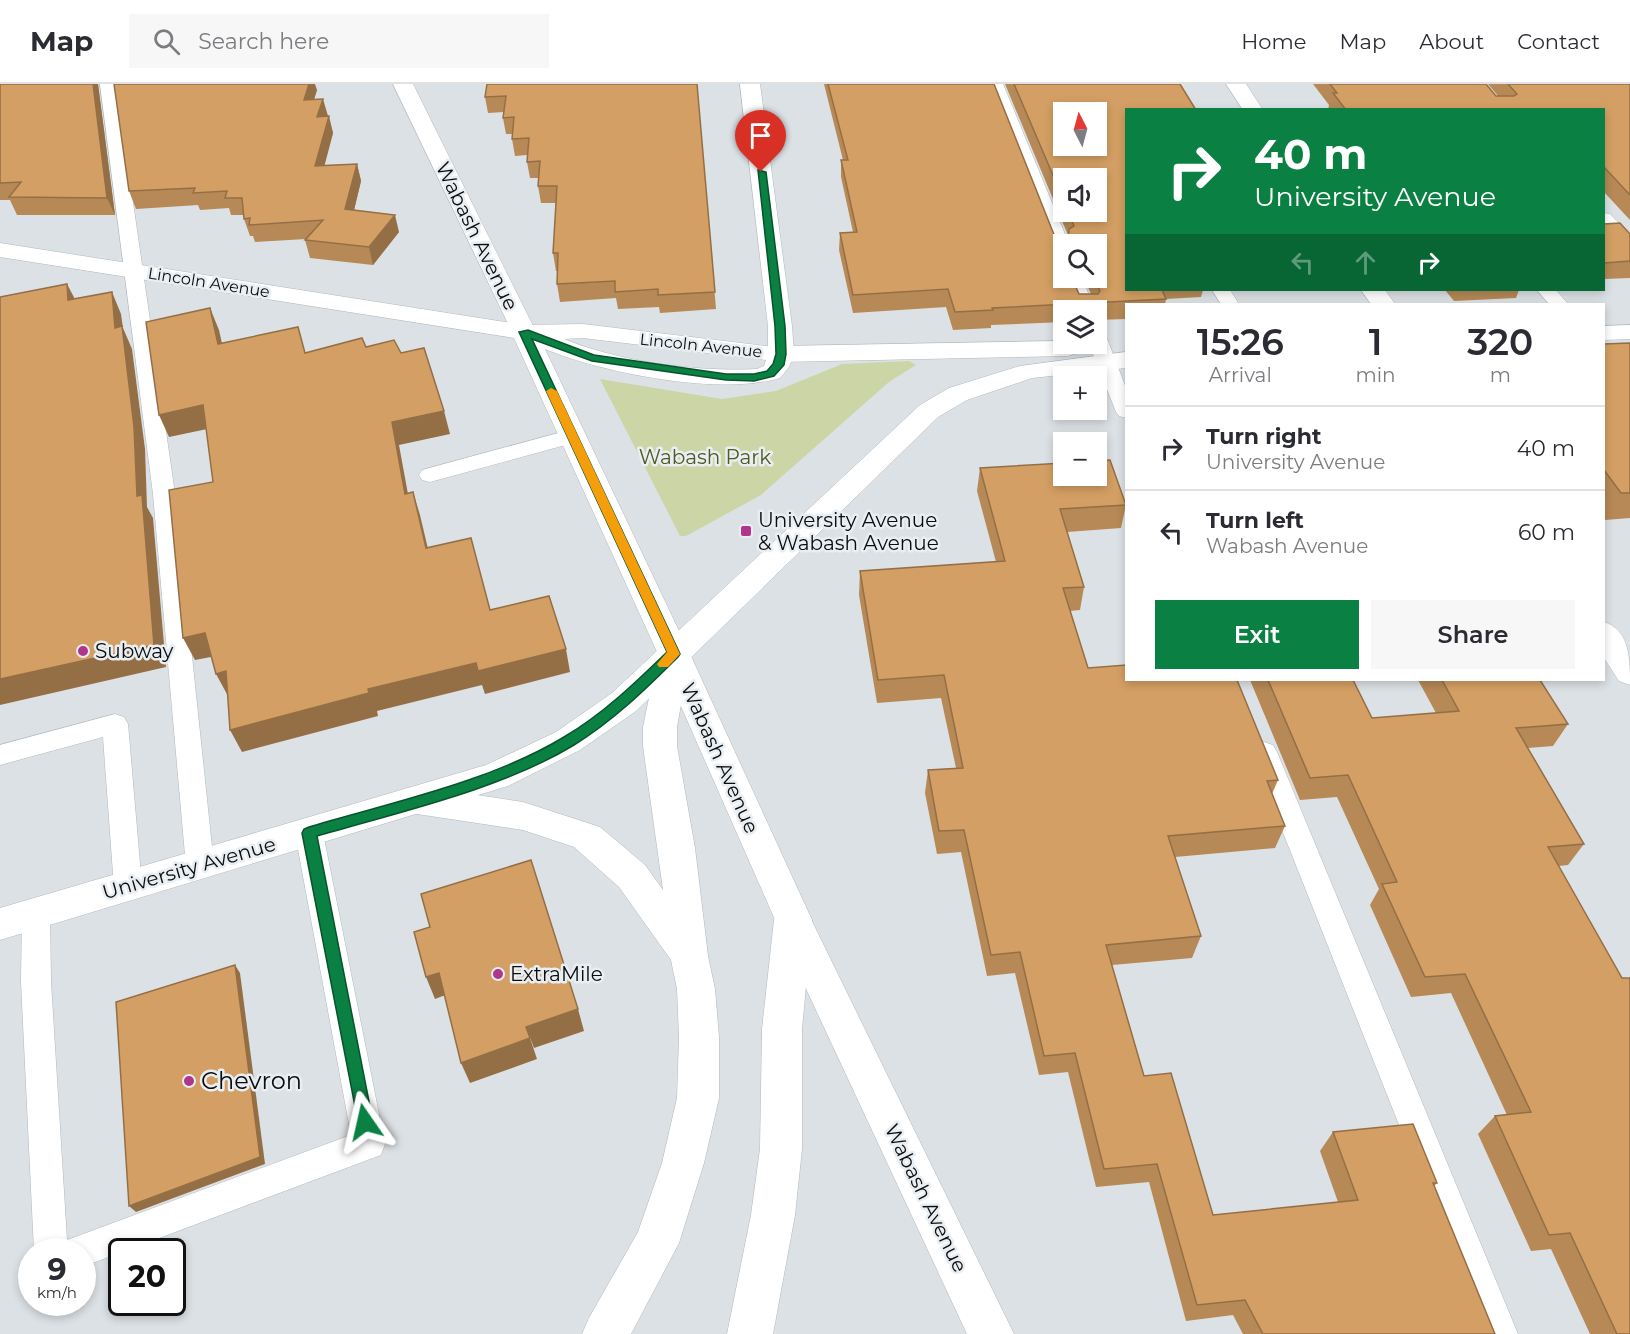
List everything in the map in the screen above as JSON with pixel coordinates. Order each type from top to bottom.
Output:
[{"type":"main road","name":"Wabash Avenue","points":[[403,84],[573,436],[793,920],[991,1334]]},
{"type":"main road","points":[[750,84],[780,326],[781,354],[1066,348],[1110,352]]},
{"type":"main road","points":[[1236,84],[1252,108]]},
{"type":"main road","name":"Lincoln Avenue","points":[[0,250],[524,332],[592,357],[726,377],[754,378],[770,373],[778,365],[781,354]]},
{"type":"main road","points":[[1605,333],[1630,332]]},
{"type":"main road","name":"University Avenue","points":[[0,924],[496,776],[568,741],[624,702],[929,411],[958,394],[1029,371],[1110,352]]},
{"type":"main road","points":[[1605,635],[1630,673]]},
{"type":"main road","points":[[605,1334],[657,1243],[683,1163],[698,1098],[699,1037],[696,989],[689,956],[677,848],[660,746],[660,727],[674,654]]},
{"type":"main road","points":[[417,800],[523,816],[587,837],[632,876],[689,956]]},
{"type":"main road","points":[[750,1334],[773,1215],[781,1149],[782,1029],[793,920]]},
{"type":"lane","points":[[108,84],[164,494],[200,866]]},
{"type":"lane","points":[[995,84],[1056,234]]},
{"type":"lane","points":[[1605,219],[1630,246]]},
{"type":"lane","points":[[1547,291],[1558,303]]},
{"type":"lane","points":[[1110,352],[1125,408]]},
{"type":"lane","points":[[430,475],[573,436]]},
{"type":"lane","points":[[0,755],[115,724],[128,887]]},
{"type":"lane","points":[[1252,724],[1500,1334]]},
{"type":"lane","points":[[96,1245],[369,1144],[309,833]]},
{"type":"lane","points":[[36,914],[36,982],[50,1238]]},
{"type":"green space","name":"Wabash Park","points":[[909,361],[916,365],[889,382],[761,495],[686,536],[680,536],[600,379],[722,399],[776,391],[842,364]]},
{"type":"building","points":[[0,84],[93,84],[107,198],[9,197],[21,182],[0,183]]},
{"type":"building","points":[[114,84],[309,84],[304,100],[323,99],[317,117],[329,116],[315,166],[357,164],[345,209],[395,215],[369,247],[305,240],[323,220],[249,225],[250,218],[244,219],[242,198],[225,198],[227,191],[193,193],[195,188],[129,191]]},
{"type":"building","points":[[487,84],[697,84],[715,292],[658,295],[658,289],[615,292],[615,281],[557,284],[558,253],[553,253],[557,186],[538,186],[540,161],[527,162],[529,138],[512,139],[514,117],[503,118],[506,96],[485,97]]},
{"type":"building","points":[[828,84],[994,84],[1054,234],[1053,288],[1076,288],[1079,294],[1098,294],[1099,288],[1107,288],[1107,234],[1069,234],[1069,229],[1074,226],[1072,222],[1107,222],[1107,168],[1053,168],[1053,175],[1014,84],[1180,84],[1195,108],[1125,108],[1125,291],[1162,291],[1166,299],[1107,302],[1107,300],[1053,300],[1053,305],[955,312],[948,289],[853,295],[840,233],[857,232],[841,160],[848,160]]},
{"type":"building","points":[[1330,84],[1486,84],[1496,96],[1514,96],[1517,94],[1508,84],[1630,84],[1630,195],[1605,168],[1605,108],[1344,108],[1333,93],[1337,93]]},
{"type":"building","points":[[1620,223],[1630,234],[1630,261],[1605,263],[1605,224]]},
{"type":"building","points":[[67,284],[68,300],[112,292],[115,328],[122,326],[134,427],[137,496],[142,495],[154,645],[0,679],[0,297]]},
{"type":"building","points":[[210,308],[218,344],[298,327],[305,353],[362,338],[366,347],[394,340],[401,353],[424,348],[444,411],[392,422],[405,494],[413,492],[426,548],[471,538],[490,610],[549,596],[566,649],[478,671],[476,663],[368,689],[369,693],[230,730],[226,671],[216,674],[205,633],[183,638],[169,490],[213,482],[203,405],[159,415],[146,322]]},
{"type":"building","points":[[1630,343],[1630,493],[1621,493],[1605,471],[1605,344]]},
{"type":"building","points":[[1107,460],[1110,460],[1125,505],[1060,509],[1084,587],[1063,588],[1088,668],[1125,665],[1125,681],[1237,681],[1278,780],[1267,781],[1285,826],[1168,836],[1201,936],[1106,945],[1144,1076],[1171,1073],[1213,1215],[1358,1200],[1333,1132],[1413,1124],[1437,1183],[1433,1183],[1495,1334],[1263,1334],[1245,1300],[1197,1305],[1157,1164],[1104,1169],[1075,1053],[1044,1056],[1020,952],[991,955],[964,830],[939,831],[928,770],[963,768],[944,675],[878,680],[860,571],[1005,561],[980,468],[1053,464],[1053,486],[1107,486]]},
{"type":"building","points":[[1268,681],[1354,681],[1372,718],[1459,711],[1443,681],[1541,681],[1568,724],[1516,728],[1584,844],[1548,847],[1622,978],[1630,978],[1630,1334],[1617,1334],[1570,1233],[1549,1235],[1495,1116],[1531,1112],[1465,974],[1425,977],[1382,884],[1397,882],[1348,775],[1310,778]]},
{"type":"building","name":"ExtraMile","points":[[531,860],[578,1009],[526,1027],[530,1038],[461,1063],[439,973],[426,977],[414,932],[430,927],[421,894]]},
{"type":"building","points":[[235,965],[260,1157],[129,1206],[116,1002]]},
{"type":"slow traffic","points":[[551,391],[674,654],[664,664]]},
{"type":"place","name":"University Avenue & Wabash Avenue","points":[[746,531]]},
{"type":"place","name":"Subway","points":[[83,651]]},
{"type":"place","name":"ExtraMile","points":[[498,974]]},
{"type":"place","name":"Chevron","points":[[189,1081]]},
{"type":"route","points":[[365,1122],[309,833],[496,776],[568,741],[624,702],[674,654],[524,332],[592,357],[675,371],[754,378],[770,373],[778,365],[781,354],[780,326],[761,172]]}]
